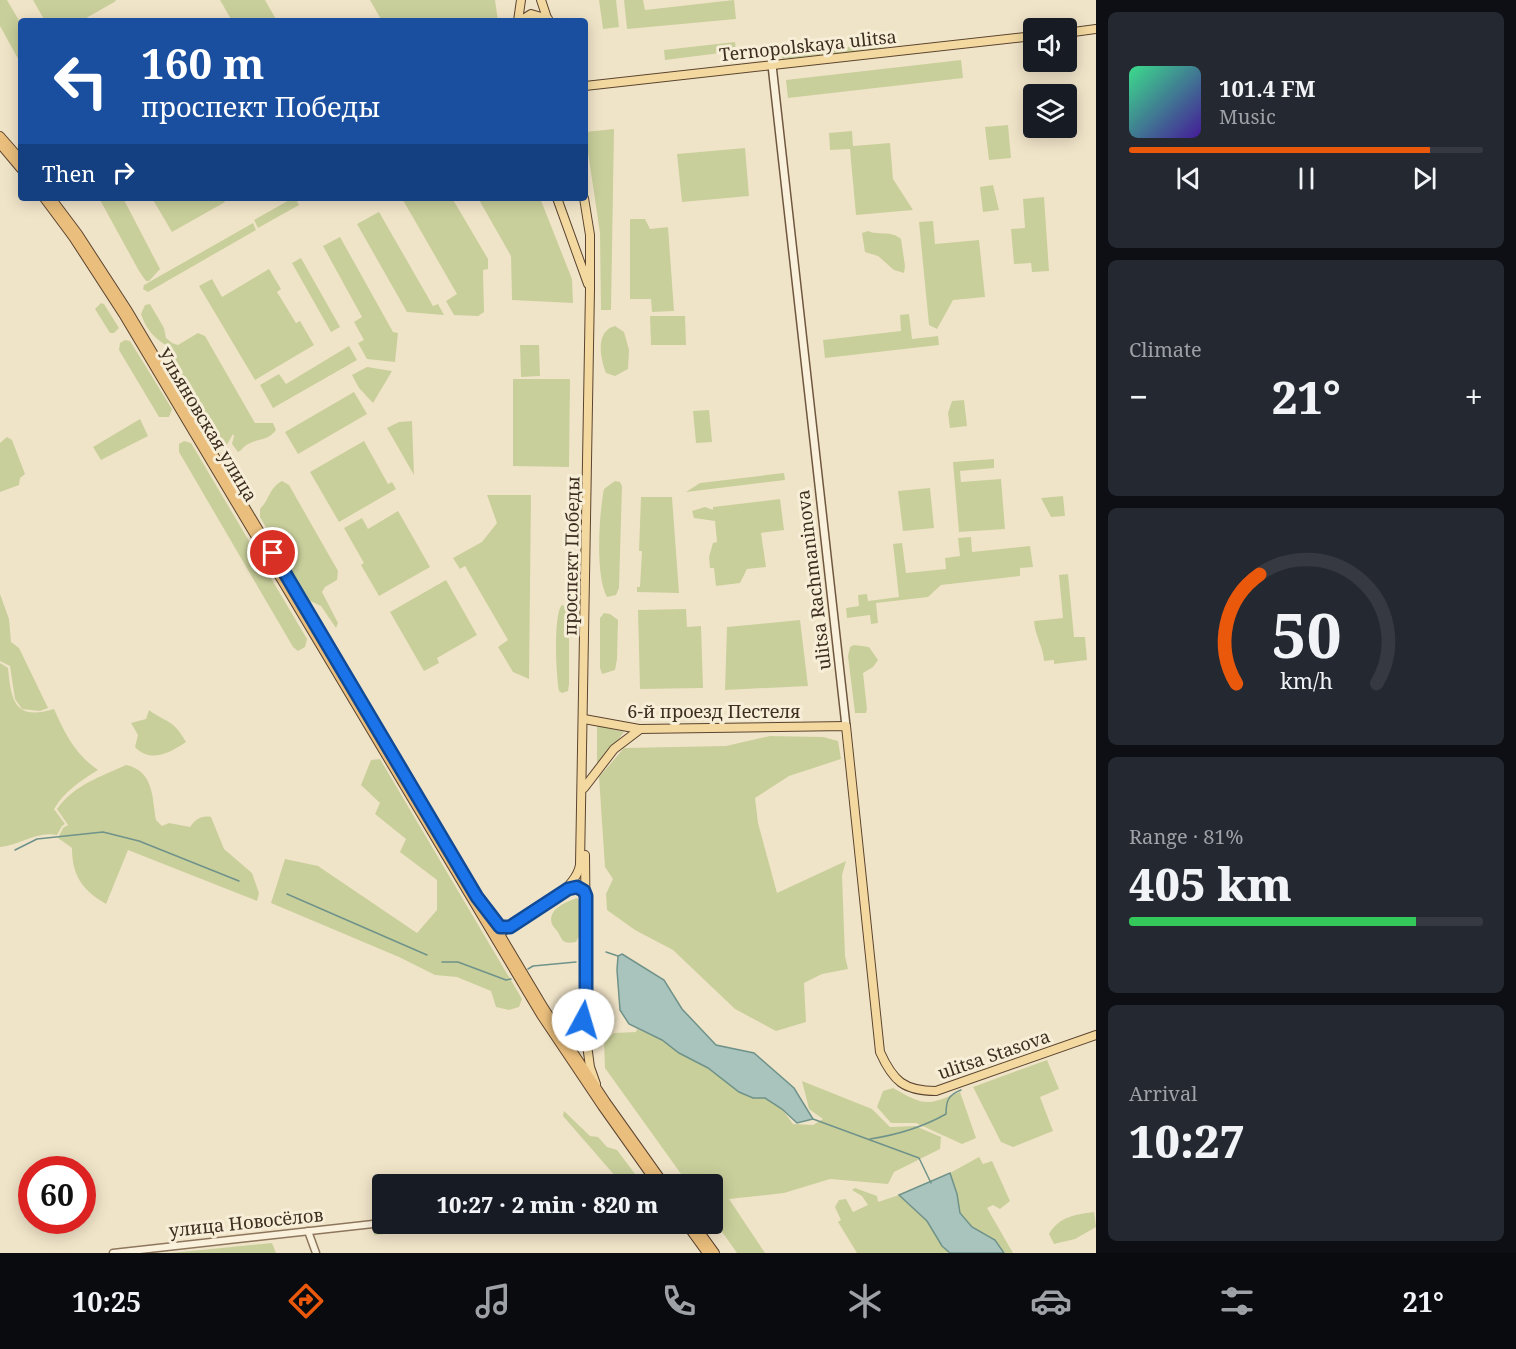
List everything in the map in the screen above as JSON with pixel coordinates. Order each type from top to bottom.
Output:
[{"type":"highway","points":[[0,136],[18,157]]},
{"type":"highway","points":[[0,144],[18,165]]},
{"type":"highway","name":"Ульяновская улица","points":[[46,201],[125,313],[483,908],[496,936]]},
{"type":"highway","name":"Ульяновская улица","points":[[53,201],[78,234],[496,936],[559,1038],[644,1160]]},
{"type":"highway","name":"Ульяновская улица","points":[[559,1038],[644,1160]]},
{"type":"highway","points":[[644,1160],[654,1174]]},
{"type":"highway","points":[[693,1234],[707,1253]]},
{"type":"highway","points":[[701,1234],[715,1253]]},
{"type":"main road","points":[[519,18],[521,0]]},
{"type":"main road","points":[[542,0],[547,18]]},
{"type":"main road","points":[[524,18],[531,14],[542,18]]},
{"type":"main road","points":[[1077,32],[1096,29]]},
{"type":"main road","name":"Ternopolskaya ulitsa","points":[[588,86],[1023,37]]},
{"type":"main road","name":"ulitsa Rachmaninova","points":[[772,65],[880,1052],[889,1071],[902,1085]]},
{"type":"main road","name":"проспект Победы","points":[[558,201],[590,289]]},
{"type":"main road","name":"проспект Победы","points":[[496,936],[562,892],[575,880],[579,870],[583,789],[590,289],[590,235],[584,201]]},
{"type":"main road","name":"6-й проезд Пестеля","points":[[584,718],[639,729],[846,726]]},
{"type":"main road","points":[[583,789],[614,749],[639,729]]},
{"type":"main road","name":"проспект Победы","points":[[582,823],[586,896],[588,1056],[600,1094]]},
{"type":"main road","points":[[562,892],[573,887],[580,887],[586,896]]},
{"type":"main road","points":[[483,908],[500,927],[510,927]]},
{"type":"main road","name":"проспект Победы","points":[[559,1038],[574,1036],[580,1029],[586,996]]},
{"type":"main road","name":"ulitsa Stasova","points":[[902,1085],[920,1091],[936,1091],[1096,1035]]},
{"type":"street","name":"улица Новосёлов","points":[[113,1253],[372,1224]]},
{"type":"street","points":[[308,1232],[316,1253]]},
{"type":"green space","points":[[0,0],[7,0],[18,19],[18,59],[0,26]]},
{"type":"green space","points":[[33,0],[116,1],[86,18],[43,18]]},
{"type":"green space","points":[[220,0],[265,0],[275,18],[230,18]]},
{"type":"green space","points":[[370,0],[495,0],[498,18],[380,18]]},
{"type":"green space","points":[[599,0],[616,0],[619,27],[603,29]]},
{"type":"green space","points":[[624,0],[643,0],[645,10],[734,0],[736,19],[627,29]]},
{"type":"green space","points":[[735,42],[736,51],[665,60],[664,50]]},
{"type":"green space","points":[[885,43],[886,48],[782,59],[782,54]]},
{"type":"green space","points":[[961,60],[963,78],[788,98],[786,80]]},
{"type":"green space","points":[[1008,125],[1011,158],[989,160],[985,127]]},
{"type":"green space","points":[[614,129],[611,310],[601,310],[600,233],[588,152],[588,132]]},
{"type":"green space","points":[[852,131],[853,146],[890,143],[893,179],[913,210],[856,215],[850,149],[830,150],[829,133]]},
{"type":"green space","points":[[745,148],[749,196],[682,202],[677,154]]},
{"type":"green space","points":[[993,185],[999,210],[983,212],[980,187]]},
{"type":"green space","points":[[1044,197],[1049,271],[1032,272],[1031,263],[1014,264],[1011,229],[1025,228],[1023,199]]},
{"type":"green space","points":[[101,201],[125,201],[160,269],[149,281],[146,281]]},
{"type":"green space","points":[[154,201],[225,202],[172,232]]},
{"type":"green space","points":[[288,201],[297,201],[299,205],[258,228],[254,220]]},
{"type":"green space","points":[[404,201],[454,201],[488,259],[488,269],[483,270],[484,312],[478,316],[454,315],[446,301],[457,294]]},
{"type":"green space","points":[[480,201],[541,201],[572,279],[573,303],[512,300],[511,256]]},
{"type":"green space","points":[[379,212],[433,306],[438,304],[444,315],[407,312],[357,224]]},
{"type":"green space","points":[[630,219],[645,219],[650,229],[668,227],[674,311],[652,312],[651,299],[630,299]]},
{"type":"green space","points":[[933,221],[935,244],[979,240],[985,297],[953,300],[937,329],[929,325],[919,222]]},
{"type":"green space","points":[[253,223],[256,230],[148,292],[143,289],[144,285]]},
{"type":"green space","points":[[868,231],[893,235],[901,239],[904,273],[894,270],[878,256],[865,252],[862,233]]},
{"type":"green space","points":[[340,237],[393,332],[398,333],[395,362],[367,359],[358,343],[364,340],[354,322],[362,317],[323,246]]},
{"type":"green space","points":[[301,258],[340,327],[331,332],[292,263]]},
{"type":"green space","points":[[269,269],[281,289],[277,292],[296,323],[300,321],[314,345],[255,380],[199,286],[212,279],[222,297]]},
{"type":"green space","points":[[101,303],[104,304],[119,328],[114,333],[110,333],[95,309]]},
{"type":"green space","points":[[150,304],[164,328],[166,338],[172,343],[178,345],[198,333],[205,336],[255,423],[273,423],[276,430],[273,434],[249,444],[238,452],[232,444],[233,434],[225,448],[220,449],[169,364],[171,349],[153,334],[143,320],[141,314],[145,305]]},
{"type":"green space","points":[[909,314],[912,339],[938,336],[939,345],[825,358],[823,340],[901,331],[900,315]]},
{"type":"green space","points":[[650,316],[685,316],[686,345],[651,345]]},
{"type":"green space","points":[[615,326],[624,332],[629,350],[628,369],[615,376],[606,373],[601,346],[604,333]]},
{"type":"green space","points":[[125,340],[130,341],[172,409],[169,417],[159,417],[119,350],[120,343]]},
{"type":"green space","points":[[520,345],[539,345],[540,376],[521,377]]},
{"type":"green space","points":[[349,346],[357,360],[273,408],[260,385],[279,374],[286,384]]},
{"type":"green space","points":[[367,367],[392,371],[373,403],[359,388],[352,375]]},
{"type":"green space","points":[[513,379],[570,379],[569,467],[513,466]]},
{"type":"green space","points":[[354,392],[367,414],[298,454],[285,432]]},
{"type":"green space","points":[[964,400],[967,426],[950,428],[948,413],[952,401]]},
{"type":"green space","points":[[709,410],[712,442],[696,443],[693,411]]},
{"type":"green space","points":[[140,419],[148,436],[101,460],[93,447]]},
{"type":"green space","points":[[412,421],[414,475],[387,428],[399,422]]},
{"type":"green space","points":[[7,437],[12,440],[25,474],[20,478],[19,485],[0,492],[0,443]]},
{"type":"green space","points":[[184,441],[191,443],[307,639],[305,647],[298,651],[293,647],[179,452],[179,444]]},
{"type":"green space","points":[[364,441],[388,484],[392,482],[396,489],[339,522],[310,472]]},
{"type":"green space","points":[[994,459],[994,468],[960,471],[961,482],[1001,479],[1005,529],[959,532],[953,462]]},
{"type":"green space","points":[[784,473],[785,480],[686,492],[700,483]]},
{"type":"green space","points":[[282,481],[289,485],[338,571],[337,580],[325,587],[322,592],[338,623],[336,628],[321,606],[308,600],[260,517],[260,509],[274,487]]},
{"type":"green space","points":[[615,481],[620,482],[622,486],[619,588],[616,595],[607,597],[603,588],[599,560],[601,513],[604,489]]},
{"type":"green space","points":[[930,488],[934,528],[903,531],[898,491]]},
{"type":"green space","points":[[487,495],[531,495],[529,679],[513,672],[498,647],[508,640],[465,566],[460,569],[453,558],[482,542],[497,523]]},
{"type":"green space","points":[[1063,496],[1065,516],[1051,517],[1041,498]]},
{"type":"green space","points":[[641,497],[672,497],[679,593],[637,592],[637,587],[640,587],[642,551],[639,551]]},
{"type":"green space","points":[[780,499],[784,530],[761,533],[766,567],[747,569],[740,583],[716,586],[714,568],[710,568],[709,557],[713,543],[717,542],[715,521],[694,518],[692,511],[705,507],[713,510],[713,507]]},
{"type":"green space","points":[[398,511],[430,567],[379,596],[361,565],[364,563],[344,528],[362,518],[368,529]]},
{"type":"green space","points":[[971,537],[972,552],[1030,546],[1033,567],[1020,568],[1020,576],[941,585],[928,597],[876,603],[878,623],[871,624],[870,615],[847,618],[846,608],[859,606],[858,595],[867,594],[868,601],[899,597],[893,544],[902,543],[906,573],[946,569],[945,558],[960,556],[958,538]]},
{"type":"green space","points":[[1068,574],[1074,637],[1085,637],[1087,660],[1054,664],[1054,660],[1044,661],[1034,621],[1063,618],[1059,575]]},
{"type":"green space","points":[[446,580],[477,635],[437,658],[439,663],[424,671],[390,612]]},
{"type":"green space","points":[[0,594],[9,619],[11,642],[19,648],[48,708],[40,711],[22,709],[15,699],[10,666],[0,661]]},
{"type":"green space","points":[[562,605],[565,606],[569,617],[569,684],[568,691],[562,693],[559,691],[558,684],[556,646],[557,620]]},
{"type":"green space","points":[[686,609],[687,627],[701,626],[703,688],[640,689],[638,610]]},
{"type":"green space","points":[[604,613],[618,620],[617,659],[615,670],[602,674],[600,618]]},
{"type":"green space","points":[[800,620],[808,686],[725,690],[727,627]]},
{"type":"green space","points":[[854,645],[869,647],[878,660],[873,667],[863,673],[866,713],[855,713],[848,656],[850,647]]},
{"type":"green space","points":[[0,663],[8,668],[11,690],[18,705],[23,710],[31,712],[54,709],[72,743],[98,770],[73,787],[54,809],[65,824],[57,835],[42,835],[0,847]]},
{"type":"green space","points":[[149,710],[173,725],[186,742],[161,755],[154,756],[141,752],[135,747],[138,735],[131,723],[146,719]]},
{"type":"green space","points":[[597,725],[624,732],[597,767]]},
{"type":"green space","points":[[770,736],[823,737],[838,741],[841,759],[789,776],[755,798],[758,823],[777,893],[846,861],[842,875],[845,956],[848,969],[822,974],[804,983],[806,1022],[776,1031],[735,1009],[673,950],[635,930],[607,910],[606,894],[613,879],[605,867],[599,777],[624,748],[726,746]]},
{"type":"green space","points":[[380,759],[522,999],[519,1007],[509,1010],[496,1007],[491,991],[457,977],[435,975],[399,957],[271,903],[285,859],[318,866],[417,933],[437,910],[437,880],[400,852],[406,839],[375,814],[380,803],[361,785],[371,760]]},
{"type":"green space","points":[[126,765],[135,768],[147,779],[156,820],[162,826],[169,823],[190,827],[199,819],[211,817],[224,849],[252,873],[259,893],[257,901],[128,850],[106,904],[85,887],[76,874],[72,848],[58,838],[63,828],[68,825],[57,809],[79,788]]},
{"type":"green space","points":[[577,898],[580,901],[579,936],[576,942],[566,942],[562,940],[552,925],[552,914],[558,907]]},
{"type":"green space","points":[[637,1029],[662,1040],[679,1053],[708,1068],[739,1092],[753,1098],[765,1098],[782,1109],[793,1124],[813,1125],[823,1119],[809,1109],[802,1081],[872,1109],[890,1127],[915,1126],[941,1137],[940,1149],[894,1172],[888,1184],[830,1179],[784,1193],[729,1199],[765,1253],[737,1253],[723,1233],[723,1174],[681,1174],[605,1068],[604,1041],[614,1033],[636,1032]]},
{"type":"green space","points":[[1047,1060],[1059,1089],[1040,1097],[1053,1131],[1013,1147],[1001,1142],[973,1087]]},
{"type":"green space","points":[[893,1088],[919,1101],[926,1102],[940,1100],[960,1092],[976,1138],[962,1144],[916,1123],[891,1123],[877,1107],[883,1091]]},
{"type":"green space","points":[[564,1111],[590,1136],[598,1137],[607,1147],[617,1150],[635,1174],[613,1174],[563,1116]]},
{"type":"green space","points":[[979,1157],[983,1164],[992,1161],[1010,1201],[1000,1209],[993,1205],[987,1208],[1013,1253],[1004,1253],[995,1240],[972,1227],[960,1213],[950,1173]]},
{"type":"green space","points":[[855,1188],[877,1196],[878,1202],[899,1195],[927,1221],[942,1246],[950,1253],[857,1253],[838,1222],[841,1220],[835,1207],[839,1200],[846,1199],[853,1212],[868,1205],[862,1196],[852,1190]]},
{"type":"green space","points":[[1094,1212],[1096,1227],[1075,1239],[1054,1244],[1049,1234],[1058,1223],[1074,1216]]},
{"type":"green space","points":[[272,1243],[276,1253],[171,1253]]},
{"type":"water","points":[[622,954],[664,980],[682,1009],[716,1045],[754,1053],[794,1088],[813,1119],[797,1123],[765,1098],[753,1098],[739,1092],[708,1068],[679,1053],[662,1040],[629,1024],[620,1010],[617,970],[618,956]]},
{"type":"water","points":[[950,1173],[960,1213],[972,1227],[995,1240],[1004,1253],[950,1253],[942,1246],[927,1221],[899,1195]]},
{"type":"waterway","points":[[15,850],[37,839],[103,832],[139,841],[239,881]]},
{"type":"waterway","points":[[287,894],[427,955]]},
{"type":"waterway","points":[[606,952],[618,956]]},
{"type":"waterway","points":[[442,962],[458,962],[506,980],[511,979]]},
{"type":"waterway","points":[[528,969],[533,966],[576,962]]},
{"type":"waterway","points":[[870,1139],[909,1130],[946,1114],[949,1099],[961,1090]]},
{"type":"waterway","points":[[813,1119],[919,1158],[931,1183]]},
{"type":"route","points":[[273,553],[483,908],[500,927],[510,927],[568,889],[580,887],[584,891],[586,896],[586,996],[583,1020]]}]
